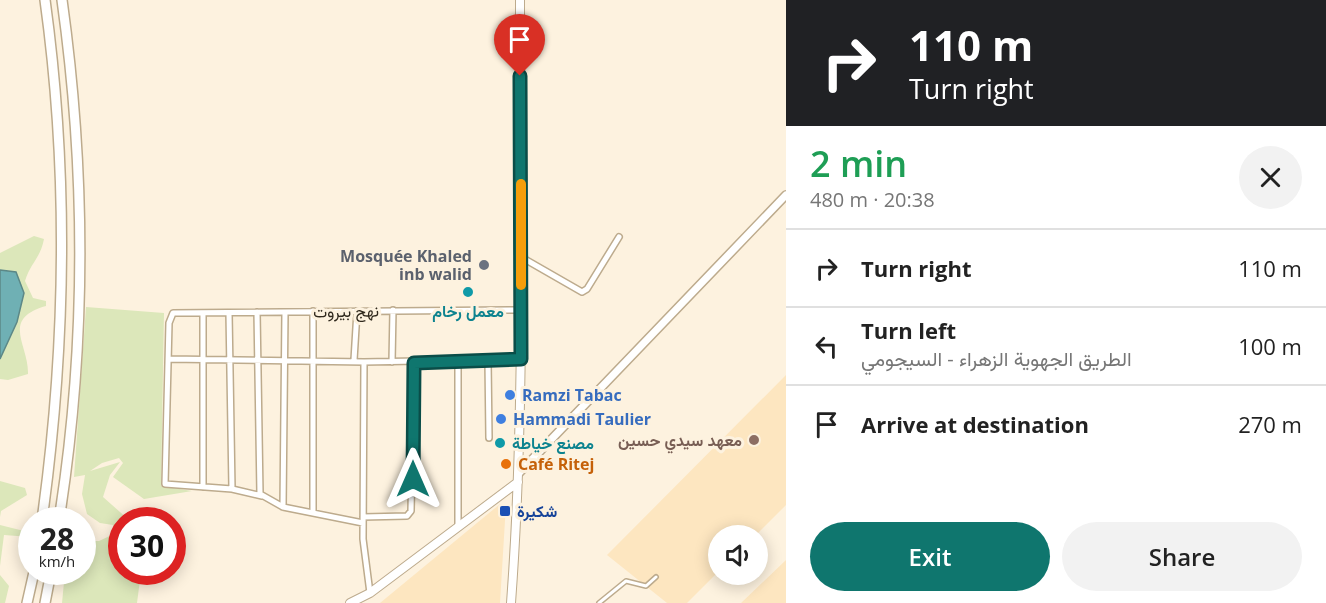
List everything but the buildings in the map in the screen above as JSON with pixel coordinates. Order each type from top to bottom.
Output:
[{"type":"highway","points":[[44,507],[57,406],[62,291],[59,133],[45,0]]},
{"type":"highway","points":[[61,507],[75,383],[79,279],[76,143],[62,0]]},
{"type":"highway","points":[[27,603],[31,585]]},
{"type":"highway","points":[[45,603],[48,585]]},
{"type":"main road","points":[[511,603],[518,477],[521,359],[520,0]]},
{"type":"main road","points":[[350,603],[370,593],[518,477]]},
{"type":"street","points":[[518,477],[785,198]]},
{"type":"street","points":[[521,257],[582,292],[587,290],[619,237]]},
{"type":"street","points":[[392,362],[393,310]]},
{"type":"street","name":"نهج بيروت","points":[[168,359],[172,315],[313,311],[521,310]]},
{"type":"street","points":[[313,311],[313,512]]},
{"type":"street","points":[[354,360],[357,311]]},
{"type":"street","points":[[257,312],[258,487],[262,496]]},
{"type":"street","points":[[284,507],[285,312]]},
{"type":"street","points":[[203,313],[203,487]]},
{"type":"street","points":[[229,313],[232,489]]},
{"type":"street","points":[[414,363],[411,511],[407,516],[363,520],[284,507],[262,496],[232,489],[165,484],[168,359],[354,360],[414,363],[521,359]]},
{"type":"street","points":[[488,361],[489,438]]},
{"type":"street","points":[[364,362],[363,520],[365,566],[370,593]]},
{"type":"street","points":[[458,362],[458,526]]},
{"type":"lane","points":[[599,603],[626,581],[646,586],[656,577]]},
{"type":"shaded area","name":"معهد سيدي حسين","points":[[786,375],[786,505],[766,525],[708,525],[708,582],[687,603],[667,603],[607,555]]},
{"type":"shaded area","points":[[500,504],[506,504],[500,603],[380,603]]},
{"type":"shaded area","points":[[786,560],[786,603],[741,603],[760,585],[768,585],[768,577]]},
{"type":"green space","points":[[34,236],[44,239],[25,281],[33,298],[46,301],[46,306],[32,311],[24,318],[20,326],[28,374],[8,380],[0,379],[0,359],[17,322],[16,273],[0,270],[0,253]]},
{"type":"green space","points":[[86,307],[164,313],[161,486],[192,491],[144,499],[113,477],[123,463],[119,458],[102,463],[90,471],[120,462],[110,475],[103,497],[114,507],[108,507],[108,524],[96,520],[96,507],[85,507],[82,494],[85,475],[74,477]]},
{"type":"green space","points":[[0,481],[25,488],[27,495],[1,511],[0,517]]},
{"type":"green space","points":[[0,525],[18,530],[18,536],[4,535],[0,566]]},
{"type":"green space","points":[[108,537],[108,585],[139,585],[137,603],[62,603],[64,585],[96,585],[96,541]]},
{"type":"green space","points":[[0,575],[9,586],[5,603],[0,603]]},
{"type":"water","points":[[0,270],[16,272],[24,293],[17,322],[0,359]]},
{"type":"slow traffic","points":[[521,184],[521,285]]},
{"type":"place","name":"Mosquée Khaled inb walid","points":[[484,265]]},
{"type":"place","name":"معمل رخام","points":[[468,292]]},
{"type":"place","name":"Ramzi Tabac","points":[[510,395]]},
{"type":"place","name":"Hammadi Taulier","points":[[501,419]]},
{"type":"place","name":"معهد سيدي حسين","points":[[754,440]]},
{"type":"place","name":"مصنع خياطة","points":[[500,443]]},
{"type":"place","name":"Café Ritej","points":[[506,464]]},
{"type":"place","name":"شكيرة","points":[[505,511]]},
{"type":"route","points":[[413,479],[414,363],[521,359],[520,76]]}]
